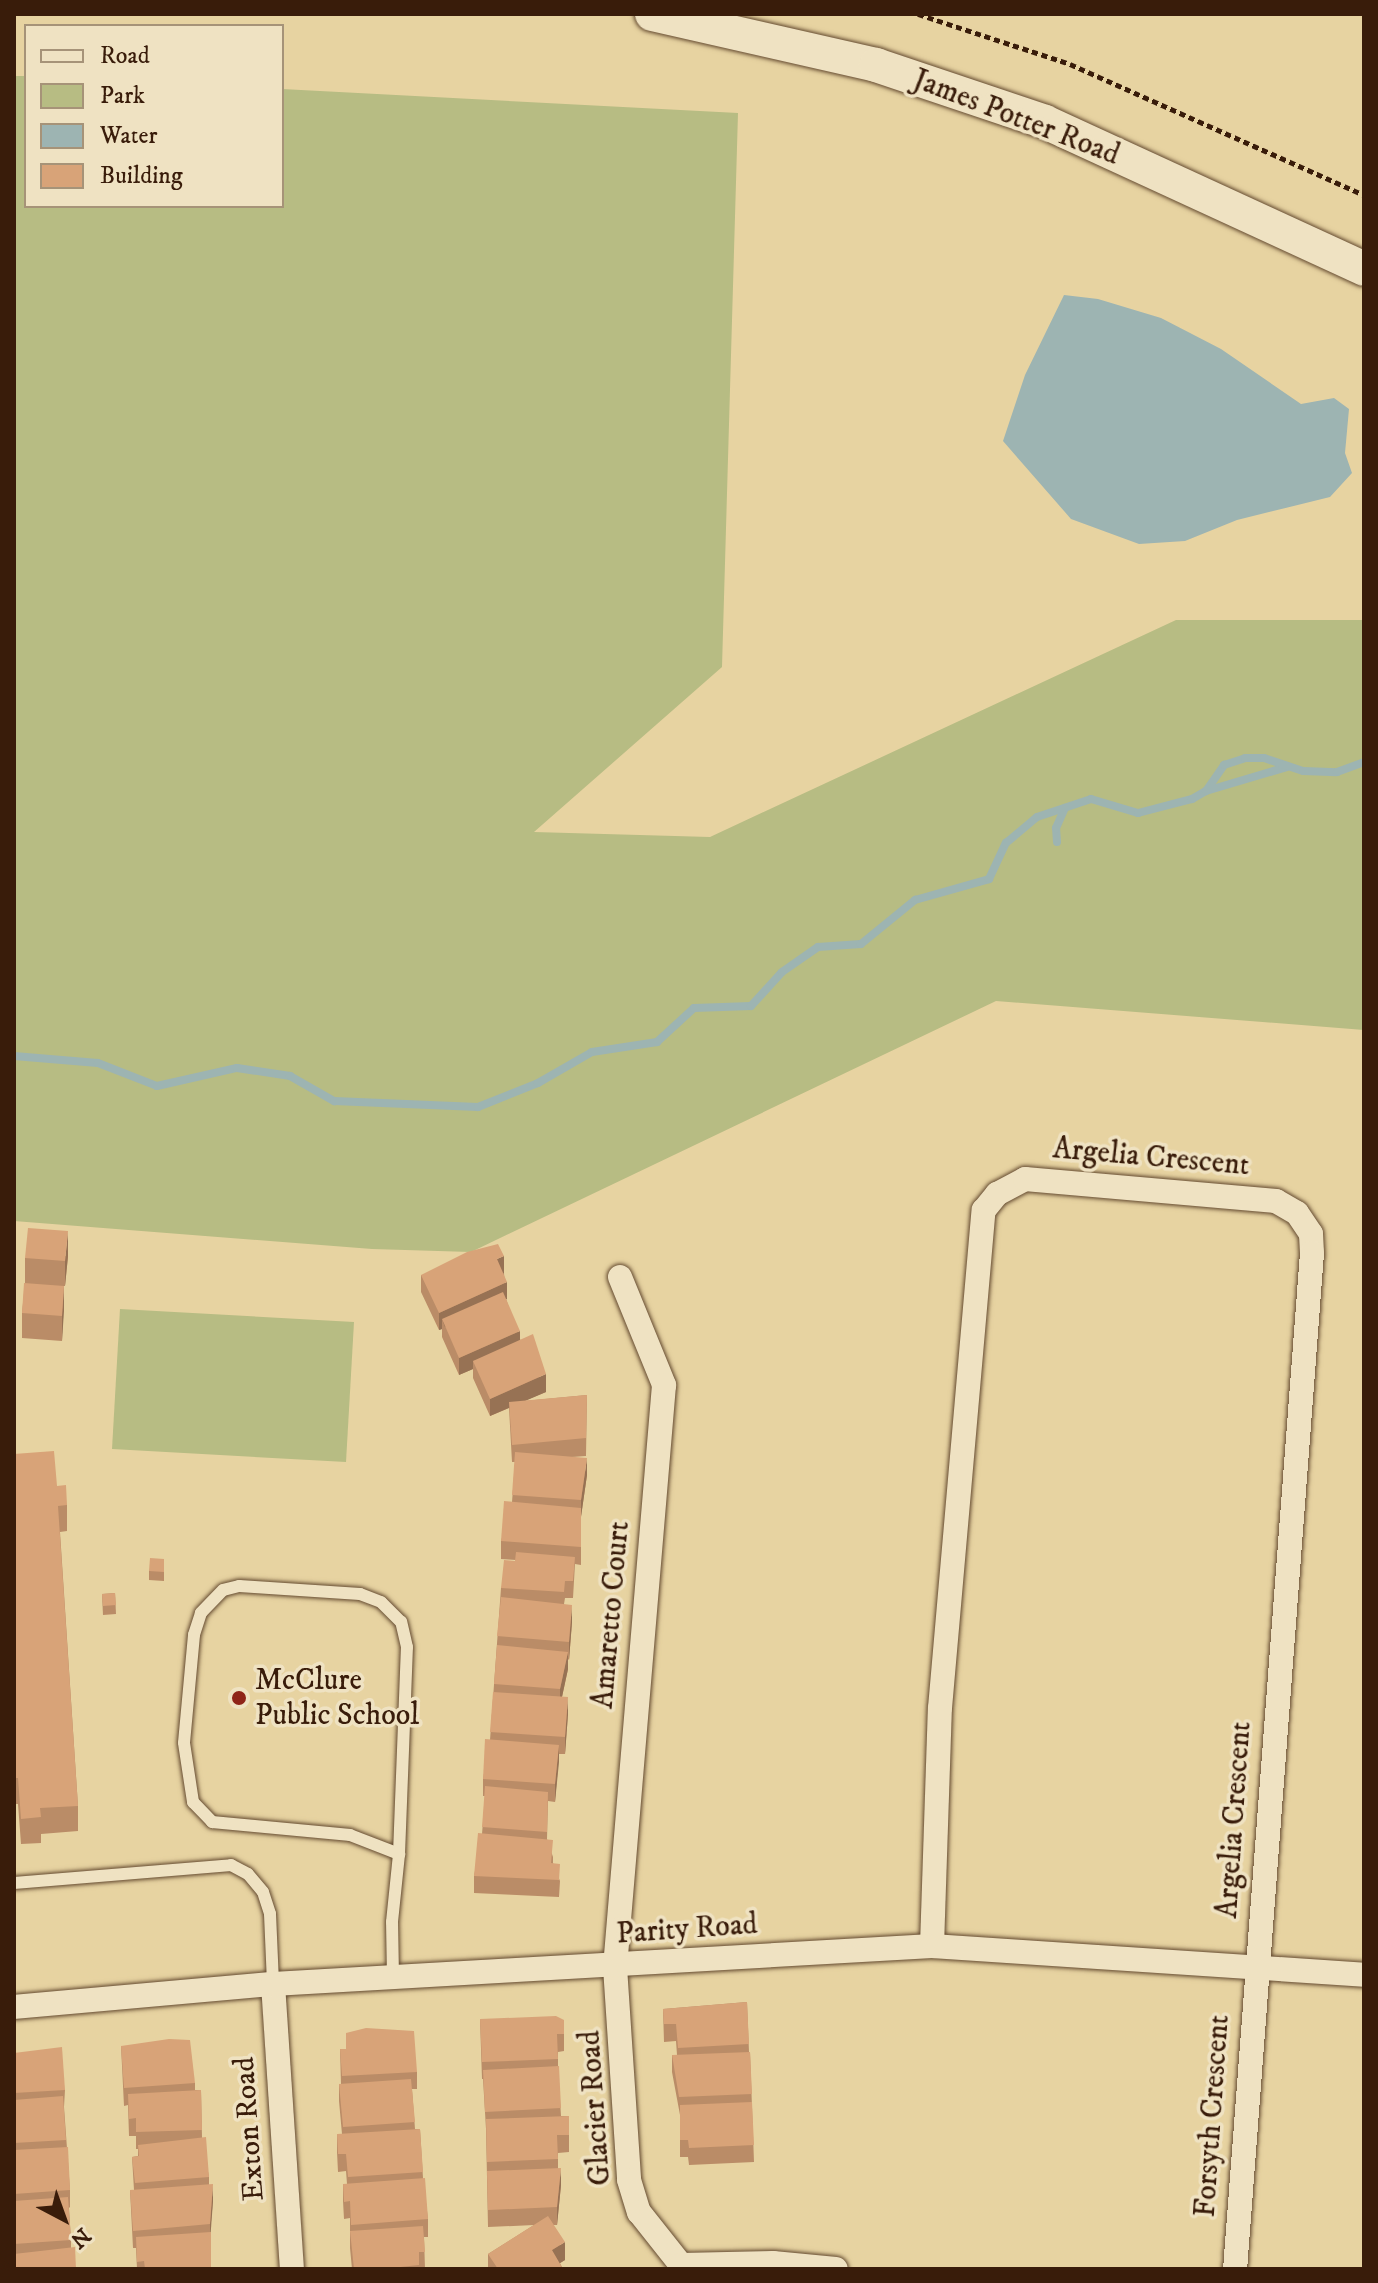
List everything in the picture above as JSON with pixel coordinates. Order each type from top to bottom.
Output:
[{"type":"main road","name":"James Potter Road","points":[[652,14],[876,65],[1045,122],[1364,269]]},
{"type":"street","name":"Argelia Crescent","points":[[932,1946],[940,1708],[979,1241],[984,1210],[997,1194],[1025,1179],[1276,1201],[1297,1213],[1311,1234],[1256,1968]]},
{"type":"street","name":"Amaretto Court","points":[[615,1967],[664,1385],[620,1277]]},
{"type":"street","name":"Parity Road","points":[[14,2007],[273,1984],[615,1967],[932,1946],[1364,1975]]},
{"type":"street","name":"Glacier Road","points":[[615,1967],[629,2180],[657,2241],[681,2265],[773,2263],[836,2269]]},
{"type":"street","name":"Forsyth Crescent","points":[[1235,2269],[1256,1968]]},
{"type":"street","name":"Exton Road","points":[[273,1984],[292,2269]]},
{"type":"lane","points":[[393,1977],[399,1854],[407,1647],[401,1622],[381,1602],[360,1594],[239,1586],[223,1590],[201,1613],[194,1635],[184,1743],[193,1802],[212,1822],[350,1835],[399,1854]]},
{"type":"lane","points":[[14,1883],[231,1865],[248,1874],[263,1892],[270,1914],[273,1984]]},
{"type":"path","points":[[918,14],[1070,64],[1364,195]]},
{"type":"green space","points":[[14,76],[24,76],[24,208],[284,208],[284,89],[738,113],[722,667],[534,832],[710,837],[1176,620],[1364,620],[1364,1030],[996,1001],[471,1252],[372,1249],[14,1221]]},
{"type":"green space","points":[[120,1309],[354,1322],[346,1462],[112,1449]]},
{"type":"water","points":[[1064,295],[1098,299],[1161,318],[1221,349],[1301,404],[1334,398],[1349,409],[1345,453],[1352,473],[1330,497],[1237,520],[1185,541],[1139,544],[1071,519],[1003,441],[1025,375]]},
{"type":"building","points":[[28,1228],[68,1231],[65,1261],[25,1258]]},
{"type":"building","points":[[498,1244],[504,1256],[497,1259],[507,1282],[439,1313],[421,1275],[467,1252]]},
{"type":"building","points":[[24,1283],[64,1286],[62,1316],[22,1313]]},
{"type":"building","points":[[503,1292],[520,1331],[459,1358],[442,1319]]},
{"type":"building","points":[[533,1334],[546,1374],[490,1399],[473,1361]]},
{"type":"building","points":[[587,1395],[586,1438],[512,1445],[509,1402]]},
{"type":"building","points":[[54,1451],[57,1486],[66,1485],[67,1505],[58,1506],[78,1806],[40,1808],[41,1817],[21,1819],[18,1778],[14,1778],[14,1454]]},
{"type":"building","points":[[515,1452],[587,1458],[581,1500],[512,1495]]},
{"type":"building","points":[[504,1501],[581,1508],[581,1547],[501,1541]]},
{"type":"building","points":[[516,1552],[575,1557],[573,1581],[565,1581],[564,1592],[501,1588],[504,1560],[515,1561]]},
{"type":"building","points":[[150,1558],[164,1559],[164,1572],[149,1571]]},
{"type":"building","points":[[115,1593],[116,1605],[103,1606],[102,1594]]},
{"type":"building","points":[[501,1597],[572,1605],[569,1642],[497,1636]]},
{"type":"building","points":[[497,1645],[568,1652],[560,1689],[494,1684]]},
{"type":"building","points":[[493,1692],[568,1697],[565,1737],[490,1732]]},
{"type":"building","points":[[485,1739],[559,1745],[555,1784],[483,1779]]},
{"type":"building","points":[[485,1786],[548,1792],[547,1832],[482,1827]]},
{"type":"building","points":[[478,1833],[553,1840],[551,1863],[560,1864],[559,1880],[474,1876]]},
{"type":"building","points":[[747,2002],[749,2044],[678,2048],[676,2024],[664,2024],[663,2009]]},
{"type":"building","points":[[556,2016],[564,2020],[564,2034],[557,2034],[558,2059],[482,2062],[480,2019]]},
{"type":"building","points":[[366,2028],[414,2031],[417,2072],[342,2076],[340,2049],[346,2049],[346,2033]]},
{"type":"building","points":[[169,2039],[190,2040],[195,2083],[124,2088],[121,2046]]},
{"type":"building","points":[[62,2047],[65,2090],[14,2093],[14,2053]]},
{"type":"building","points":[[750,2052],[752,2094],[679,2097],[672,2055]]},
{"type":"building","points":[[559,2066],[561,2108],[485,2112],[483,2070]]},
{"type":"building","points":[[411,2079],[415,2122],[343,2127],[339,2084]]},
{"type":"building","points":[[201,2090],[202,2130],[136,2132],[136,2118],[129,2119],[128,2094]]},
{"type":"building","points":[[63,2096],[66,2140],[14,2143],[14,2100]]},
{"type":"building","points":[[752,2102],[754,2145],[689,2148],[688,2140],[680,2140],[680,2105]]},
{"type":"building","points":[[569,2116],[569,2135],[557,2135],[558,2159],[487,2162],[486,2119]]},
{"type":"building","points":[[420,2129],[423,2172],[348,2177],[346,2154],[338,2154],[337,2134]]},
{"type":"building","points":[[206,2137],[209,2177],[135,2183],[132,2157],[139,2156],[138,2145]]},
{"type":"building","points":[[68,2147],[70,2190],[14,2194],[14,2150]]},
{"type":"building","points":[[561,2168],[557,2207],[488,2210],[487,2171]]},
{"type":"building","points":[[425,2178],[428,2219],[351,2225],[350,2201],[344,2202],[343,2184]]},
{"type":"building","points":[[213,2184],[210,2224],[133,2231],[130,2190]]},
{"type":"building","points":[[68,2197],[71,2240],[14,2244],[14,2201]]},
{"type":"building","points":[[548,2216],[565,2242],[552,2250],[563,2269],[498,2269],[488,2254]]},
{"type":"building","points":[[423,2226],[425,2252],[419,2252],[419,2265],[354,2269],[350,2231]]},
{"type":"building","points":[[211,2232],[211,2269],[145,2269],[144,2261],[137,2262],[136,2237]]},
{"type":"building","points":[[75,2247],[76,2269],[14,2269],[14,2254]]},
{"type":"waterway","points":[[14,1056],[98,1063],[157,1086],[237,1068],[290,1076],[334,1101],[478,1107],[538,1083],[592,1052],[657,1042],[694,1008],[751,1006],[782,972],[818,947],[861,944],[915,900],[989,879],[1006,843],[1037,817],[1091,799],[1138,813],[1192,799],[1206,791],[1224,765],[1245,758],[1264,758],[1303,771],[1337,772],[1364,762]]},
{"type":"waterway","points":[[1206,791],[1287,767]]},
{"type":"waterway","points":[[1057,842],[1056,828],[1065,808]]},
{"type":"place","name":"McClure Public School","points":[[239,1698]]}]
